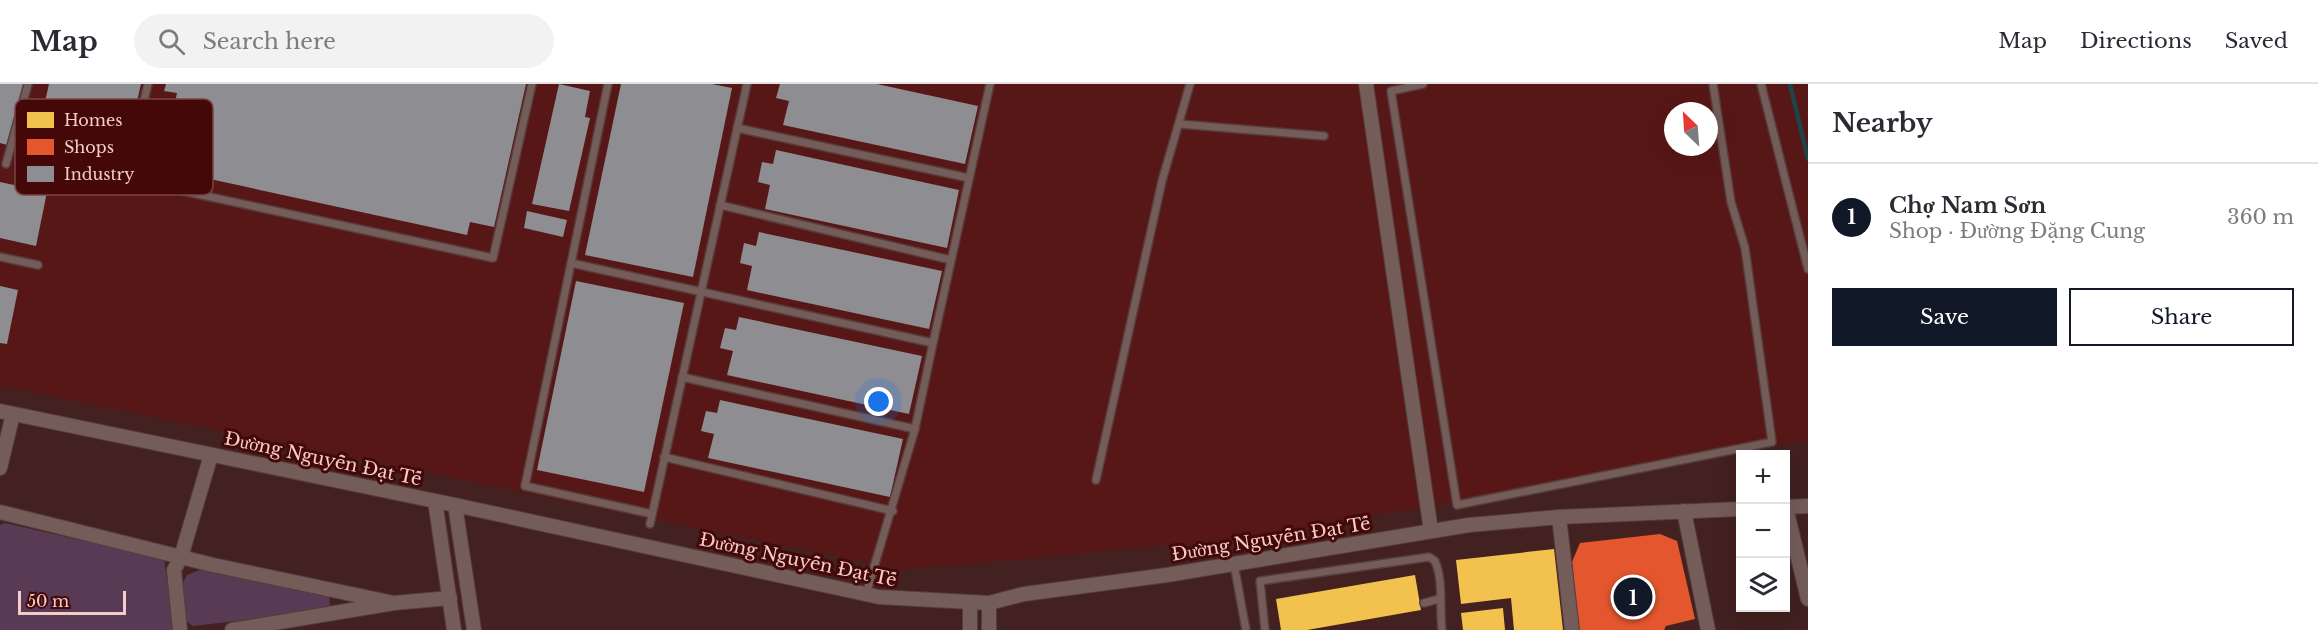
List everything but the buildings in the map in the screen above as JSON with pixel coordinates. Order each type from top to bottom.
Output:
[{"type":"street","points":[[1366,84],[1431,531]]},
{"type":"street","points":[[0,468],[6,412]]},
{"type":"street","name":"Đường Nguyễn Đạt Tế","points":[[6,412],[455,505],[866,595],[970,603],[989,603],[1024,594],[1234,564],[1431,531],[1559,517],[1736,509]]},
{"type":"street","points":[[180,630],[174,570],[181,557],[212,455]]},
{"type":"street","points":[[435,501],[454,630]]},
{"type":"street","points":[[455,505],[474,630]]},
{"type":"street","points":[[1790,508],[1808,506]]},
{"type":"street","points":[[0,512],[181,557],[394,603]]},
{"type":"street","points":[[1684,512],[1708,630]]},
{"type":"street","points":[[1559,517],[1572,630]]},
{"type":"street","points":[[1790,528],[1808,599]]},
{"type":"street","points":[[232,630],[394,603],[450,598]]},
{"type":"street","points":[[970,603],[970,630]]},
{"type":"street","points":[[989,603],[989,630]]},
{"type":"lane","points":[[24,99],[28,84]]},
{"type":"lane","points":[[144,99],[148,84]]},
{"type":"lane","points":[[201,195],[493,258],[532,84]]},
{"type":"lane","points":[[608,84],[525,486],[652,514]]},
{"type":"lane","points":[[650,524],[747,84]]},
{"type":"lane","points":[[866,595],[893,512],[915,429],[990,84]]},
{"type":"lane","points":[[1096,480],[1162,181],[1190,84]]},
{"type":"lane","points":[[1423,84],[1391,91],[1456,505],[1772,442],[1745,248],[1731,202],[1713,84]]},
{"type":"lane","points":[[1761,84],[1808,269]]},
{"type":"lane","points":[[1179,124],[1324,136]]},
{"type":"lane","points":[[737,128],[969,178]]},
{"type":"lane","points":[[6,164],[15,131]]},
{"type":"lane","points":[[720,205],[951,260]]},
{"type":"lane","points":[[0,256],[38,265]]},
{"type":"lane","points":[[571,263],[933,344]]},
{"type":"lane","points":[[682,377],[915,429]]},
{"type":"lane","points":[[664,457],[893,512]]},
{"type":"lane","points":[[1265,630],[1260,581],[1433,557],[1441,581],[1439,599],[1442,630]]},
{"type":"lane","points":[[1234,564],[1246,630]]},
{"type":"lane","points":[[1424,603],[1439,599]]},
{"type":"shaded area","points":[[0,84],[1808,84],[1808,441],[1756,450],[1736,450],[1736,453],[1245,538],[904,570],[0,386]]},
{"type":"shaded area","points":[[5,523],[164,559],[174,630],[0,630],[0,525]]},
{"type":"shaded area","points":[[202,569],[329,595],[330,607],[324,611],[193,626],[186,621],[182,585],[187,575]]},
{"type":"waterway","points":[[1790,84],[1808,159]]},
{"type":"place","name":"Chợ Nam Sơn","points":[[1633,597]]}]
